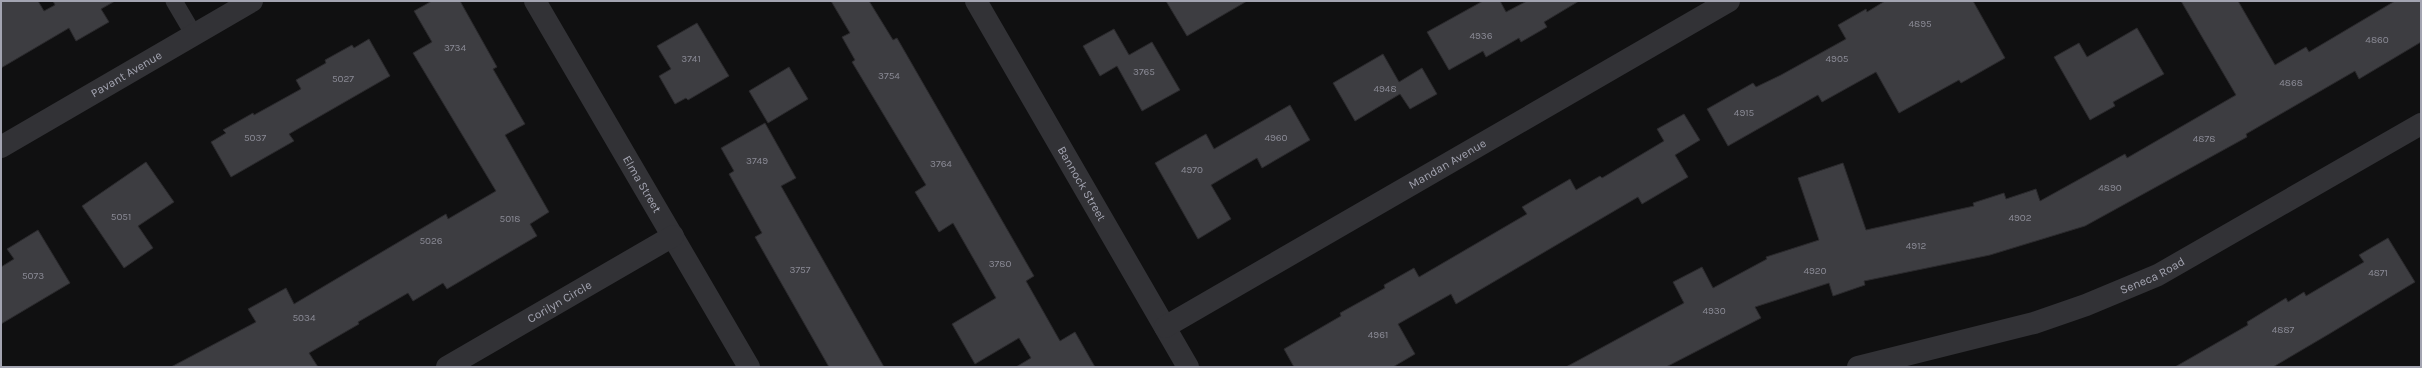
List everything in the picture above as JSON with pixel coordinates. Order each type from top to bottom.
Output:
[{"type":"street","name":"Pavant Avenue","points":[[1,147],[252,1]]},
{"type":"street","name":"Elma Street","points":[[536,1],[749,367]]},
{"type":"street","name":"Mandan Avenue","points":[[1165,327],[1729,1]]},
{"type":"street","name":"Bannock Street","points":[[985,4],[1188,367]]},
{"type":"street","name":"Seneca Road","points":[[1858,367],[2034,323],[2086,305],[2158,275],[2421,124]]},
{"type":"street","name":"Corilyn Circle","points":[[447,367],[672,236]]},
{"type":"lane","points":[[174,1],[194,35]]},
{"type":"building","points":[[1,1],[38,1],[44,11],[55,5],[53,1],[115,1],[101,9],[109,22],[76,41],[69,28],[1,68]]},
{"type":"building","points":[[432,1],[460,1],[497,67],[493,69],[525,124],[505,135],[549,212],[530,224],[537,236],[447,289],[443,283],[413,301],[408,293],[358,322],[359,324],[309,353],[318,367],[171,367],[256,322],[248,309],[286,288],[294,304],[446,214],[448,219],[496,191],[413,53],[432,42],[414,11]]},
{"type":"building","points":[[831,1],[869,1],[893,40],[897,38],[1034,276],[1026,281],[1060,341],[1075,332],[1095,367],[1016,367],[1031,358],[1019,338],[975,364],[952,324],[996,298],[953,223],[939,232],[915,192],[926,185],[852,62],[855,60],[842,37],[850,33]]},
{"type":"building","points":[[1166,1],[1247,1],[1187,36]]},
{"type":"building","points":[[1483,1],[1500,1],[1506,12],[1527,1],[1579,1],[1544,22],[1547,27],[1521,42],[1519,38],[1486,57],[1483,51],[1449,70],[1427,32]]},
{"type":"building","points":[[1885,1],[1973,1],[2005,58],[1961,83],[1959,80],[1899,113],[1876,72],[1822,102],[1818,95],[1728,146],[1707,109],[1753,83],[1756,87],[1781,75],[1846,39],[1838,25],[1866,9],[1867,12]]},
{"type":"building","points":[[2181,1],[2238,1],[2275,65],[2306,47],[2309,52],[2395,1],[2421,1],[2421,42],[2359,79],[2355,71],[2246,134],[2247,137],[2085,226],[1990,255],[1864,281],[1865,285],[1833,296],[1829,283],[1755,307],[1761,318],[1666,367],[1566,367],[1684,303],[1673,282],[1702,267],[1713,288],[1767,259],[1766,257],[1819,240],[1798,178],[1843,163],[1866,230],[1974,206],[1973,203],[2004,193],[2006,199],[2036,189],[2040,201],[2125,154],[2127,158],[2236,95]]},
{"type":"building","points":[[697,23],[729,76],[688,100],[686,98],[675,104],[659,76],[671,69],[657,46]]},
{"type":"building","points":[[2137,28],[2164,74],[2113,102],[2115,106],[2090,120],[2054,57],[2079,43],[2087,57]]},
{"type":"building","points":[[1114,29],[1129,55],[1152,42],[1180,90],[1142,111],[1117,66],[1100,76],[1083,46]]},
{"type":"building","points":[[369,39],[390,76],[289,134],[294,141],[231,177],[211,142],[226,133],[223,130],[301,89],[296,80],[326,63],[325,60],[352,45],[354,48]]},
{"type":"building","points":[[1383,54],[1399,82],[1422,68],[1437,94],[1410,109],[1400,94],[1355,121],[1333,83]]},
{"type":"building","points":[[789,67],[808,99],[768,123],[749,91]]},
{"type":"building","points":[[1290,105],[1310,140],[1262,168],[1257,158],[1211,185],[1231,219],[1198,239],[1155,163],[1206,134],[1214,149]]},
{"type":"building","points":[[1684,114],[1700,140],[1675,155],[1688,177],[1642,204],[1638,197],[1456,304],[1451,294],[1398,324],[1415,354],[1393,367],[1294,367],[1284,349],[1341,316],[1340,313],[1385,288],[1384,285],[1414,268],[1419,277],[1527,214],[1522,207],[1570,179],[1576,190],[1600,176],[1602,178],[1664,141],[1657,129]]},
{"type":"building","points":[[765,123],[796,178],[781,186],[884,367],[829,367],[755,237],[762,233],[729,174],[734,171],[721,148]]},
{"type":"building","points":[[146,162],[174,202],[138,226],[153,248],[124,268],[82,206]]},
{"type":"building","points":[[38,230],[70,283],[1,324],[1,267],[14,259],[7,249]]},
{"type":"building","points":[[2388,238],[2415,282],[2273,367],[2175,367],[2248,325],[2247,322],[2286,298],[2288,302],[2304,292],[2306,296],[2364,262],[2359,255]]}]
